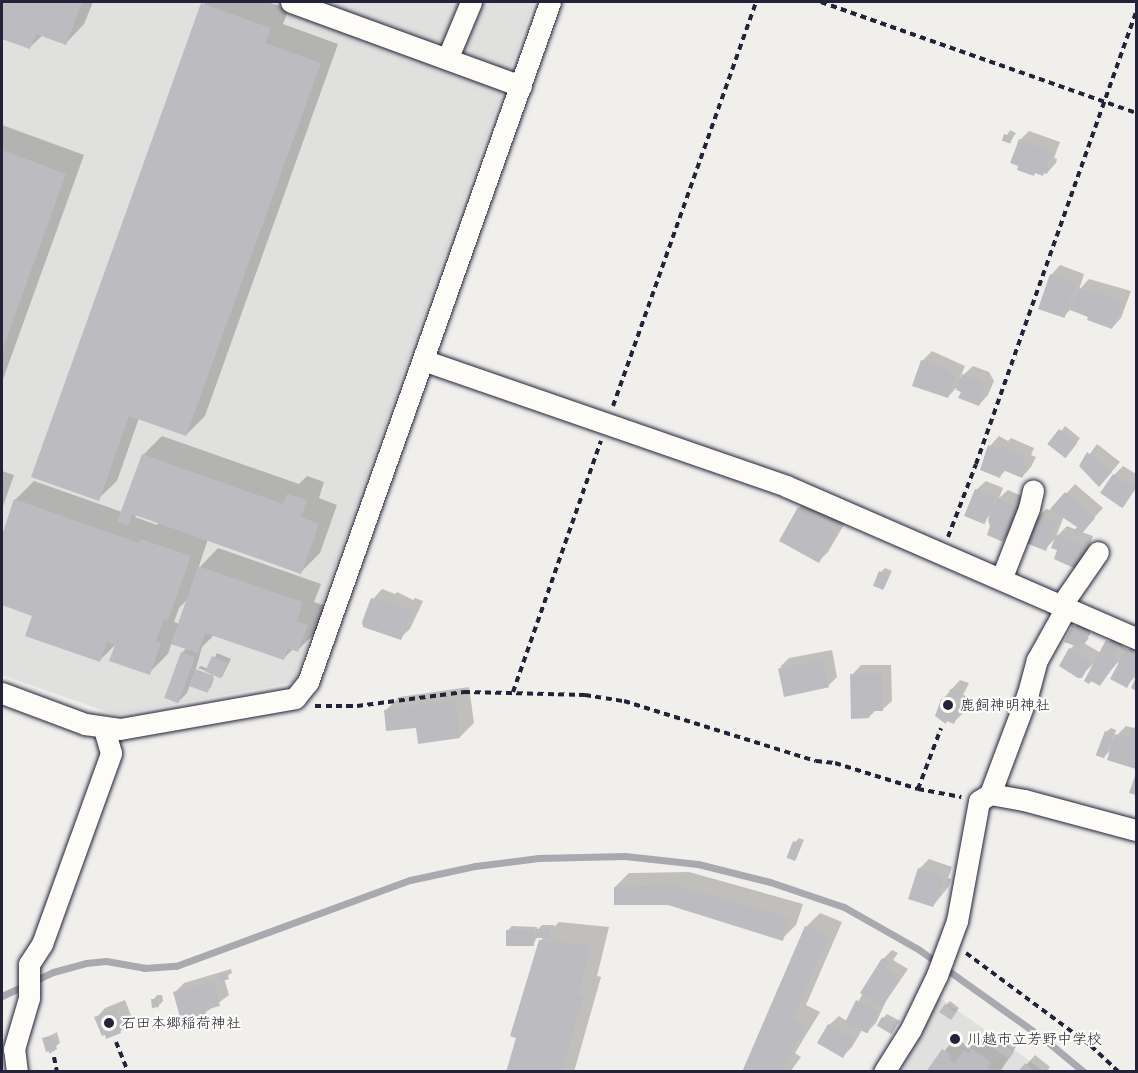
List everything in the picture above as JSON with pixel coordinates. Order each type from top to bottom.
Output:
[{"type":"street","points":[[291,2],[448,57],[521,86]]},
{"type":"street","points":[[448,57],[471,2]]},
{"type":"street","points":[[2,693],[104,728],[120,729],[295,698],[308,682],[550,2]]},
{"type":"street","points":[[423,360],[786,486],[942,551],[1137,638]]},
{"type":"street","points":[[1002,578],[1029,508],[1033,490]]},
{"type":"street","points":[[884,1071],[911,1029],[950,942],[957,921],[985,798],[1028,693],[1038,660],[1064,605],[1098,552]]},
{"type":"street","points":[[17,1071],[14,1049],[29,998],[29,964],[42,944],[111,753],[104,728]]},
{"type":"street","points":[[985,798],[1137,830]]},
{"type":"path","points":[[513,692],[756,2]]},
{"type":"path","points":[[821,2],[1137,112]]},
{"type":"path","points":[[942,551],[976,464],[1137,13]]},
{"type":"path","points":[[295,698],[314,706],[357,706],[464,692],[585,695],[624,701],[749,741],[816,761],[835,763],[918,789],[985,798]]},
{"type":"path","points":[[918,789],[941,728]]},
{"type":"path","points":[[950,942],[1054,1017],[1119,1071]]},
{"type":"path","points":[[116,1042],[128,1071]]},
{"type":"path","points":[[54,1057],[57,1071]]},
{"type":"shaded area","points":[[2,2],[534,2],[294,682],[116,715],[2,675]]},
{"type":"shaded area","name":"川越市立芳野中学校","points":[[934,994],[1023,1056],[1043,1071],[894,1072]]},
{"type":"building","points":[[2,2],[82,2],[66,45],[36,34],[30,49],[2,39]]},
{"type":"building","points":[[201,3],[271,28],[265,43],[321,63],[186,436],[129,416],[99,501],[31,477]]},
{"type":"building","points":[[1004,134],[1013,137],[1010,143],[1002,141]]},
{"type":"building","points":[[1019,139],[1052,152],[1046,167],[1049,168],[1047,174],[1044,173],[1043,176],[1035,173],[1034,176],[1017,170],[1018,166],[1010,163]]},
{"type":"building","points":[[2,150],[66,174],[2,351]]},
{"type":"building","points":[[1050,274],[1076,283],[1064,318],[1038,309]]},
{"type":"building","points":[[1079,288],[1093,294],[1095,290],[1123,301],[1112,329],[1087,320],[1088,317],[1070,310]]},
{"type":"building","points":[[921,360],[950,370],[949,372],[956,375],[948,398],[912,386]]},
{"type":"building","points":[[962,374],[980,381],[985,391],[979,406],[958,398],[961,392],[956,390]]},
{"type":"building","points":[[1059,429],[1077,443],[1065,458],[1047,444]]},
{"type":"building","points":[[988,445],[999,450],[1001,446],[1026,457],[1023,465],[1027,467],[1022,478],[1003,470],[1000,478],[980,470]]},
{"type":"building","points":[[1087,452],[1112,472],[1099,487],[1079,466]]},
{"type":"building","points":[[142,454],[283,504],[287,494],[307,500],[301,517],[319,524],[301,574],[132,514],[128,526],[117,522]]},
{"type":"building","points":[[1113,474],[1135,489],[1123,508],[1100,493]]},
{"type":"building","points":[[975,489],[995,497],[985,524],[964,516]]},
{"type":"building","points":[[1065,492],[1095,518],[1079,537],[1073,532],[1077,527],[1050,509]]},
{"type":"building","points":[[997,498],[1018,507],[1003,542],[987,535],[990,526],[988,520]]},
{"type":"building","points":[[14,499],[139,543],[141,539],[191,556],[168,620],[164,619],[156,641],[161,643],[150,675],[109,661],[115,645],[107,642],[100,662],[25,636],[32,616],[2,605],[2,535]]},
{"type":"building","points":[[798,507],[832,526],[830,529],[836,533],[819,563],[779,541]]},
{"type":"building","points":[[1044,517],[1057,522],[1046,551],[1026,543],[1036,518],[1043,520]]},
{"type":"building","points":[[1056,535],[1085,546],[1076,569],[1054,559],[1057,550],[1051,548]]},
{"type":"building","points":[[198,566],[303,602],[297,621],[308,625],[298,652],[288,648],[284,660],[205,633],[198,653],[171,644]]},
{"type":"building","points":[[879,571],[889,575],[883,590],[873,586]]},
{"type":"building","points":[[371,598],[386,603],[387,600],[404,610],[405,606],[415,610],[401,640],[363,627],[362,622]]},
{"type":"building","points":[[1073,625],[1087,634],[1086,637],[1089,638],[1081,648],[1064,642]]},
{"type":"building","points":[[1106,640],[1118,647],[1113,656],[1118,659],[1100,686],[1091,681],[1089,684],[1084,681]]},
{"type":"building","points":[[1069,648],[1091,662],[1082,678],[1078,678],[1059,666]]},
{"type":"building","points":[[1125,651],[1136,657],[1136,670],[1127,688],[1110,679]]},
{"type":"building","points":[[181,652],[195,657],[178,703],[164,698]]},
{"type":"building","points":[[212,656],[228,663],[221,678],[205,672]]},
{"type":"building","points":[[823,659],[829,687],[784,697],[778,669]]},
{"type":"building","points":[[195,669],[214,676],[208,693],[189,686]]},
{"type":"building","points":[[882,673],[883,711],[869,711],[869,718],[851,719],[850,674]]},
{"type":"building","points":[[1136,677],[1136,691],[1131,688]]},
{"type":"building","name":"鹿飼神明神社","points":[[950,689],[961,692],[954,704],[960,707],[954,724],[947,721],[946,724],[935,716],[941,699],[948,701]]},
{"type":"building","points":[[455,700],[460,738],[418,744],[416,728],[386,731],[384,710]]},
{"type":"building","points":[[1132,728],[1136,729],[1136,769],[1107,760],[1115,734],[1129,738]]},
{"type":"building","points":[[1105,731],[1113,734],[1104,758],[1096,755]]},
{"type":"building","points":[[1136,773],[1136,795],[1129,793]]},
{"type":"building","points":[[793,841],[801,844],[795,861],[787,858]]},
{"type":"building","points":[[918,868],[943,876],[940,897],[937,897],[933,907],[908,899]]},
{"type":"building","points":[[674,885],[789,918],[783,941],[668,905],[614,905],[614,887]]},
{"type":"building","points":[[805,926],[829,936],[793,1020],[807,1026],[782,1067],[788,1072],[742,1072]]},
{"type":"building","points":[[536,929],[550,929],[550,938],[536,938]]},
{"type":"building","points":[[506,930],[534,930],[534,946],[506,946]]},
{"type":"building","points":[[539,940],[591,946],[579,994],[584,996],[561,1072],[506,1072],[516,1038],[510,1036]]},
{"type":"building","points":[[882,958],[890,963],[885,969],[900,979],[882,1007],[860,993]]},
{"type":"building","points":[[227,973],[229,979],[219,982],[217,975]]},
{"type":"building","points":[[214,981],[220,1006],[205,1010],[206,1014],[181,1021],[173,992]]},
{"type":"building","points":[[151,999],[159,999],[159,1007],[152,1008]]},
{"type":"building","points":[[856,1000],[878,1011],[868,1033],[845,1022]]},
{"type":"building","points":[[945,1004],[956,1013],[951,1020],[939,1012]]},
{"type":"building","name":"石田本郷稲荷神社","points":[[115,1009],[123,1028],[120,1030],[121,1033],[106,1039],[105,1035],[102,1036],[94,1017]]},
{"type":"building","points":[[882,1017],[897,1026],[891,1034],[877,1026]]},
{"type":"building","points":[[828,1024],[854,1039],[843,1058],[817,1043]]},
{"type":"building","points":[[53,1035],[57,1049],[49,1054],[49,1051],[46,1052],[42,1038]]},
{"type":"building","points":[[995,1039],[1014,1052],[1009,1059],[990,1046]]},
{"type":"building","points":[[942,1049],[952,1056],[949,1059],[955,1063],[964,1050],[969,1053],[972,1049],[991,1062],[987,1067],[994,1072],[926,1072]]},
{"type":"building","points":[[1025,1063],[1035,1072],[1018,1072]]},
{"type":"waterway","points":[[2,996],[53,972],[86,963],[106,961],[144,968],[176,966],[410,880],[475,866],[539,858],[625,856],[698,864],[770,882],[844,907],[918,949],[1043,1038],[1084,1072]]},
{"type":"place","name":"鹿飼神明神社","points":[[948,705]]},
{"type":"place","name":"石田本郷稲荷神社","points":[[109,1023]]},
{"type":"place","name":"川越市立芳野中学校","points":[[955,1039]]}]
